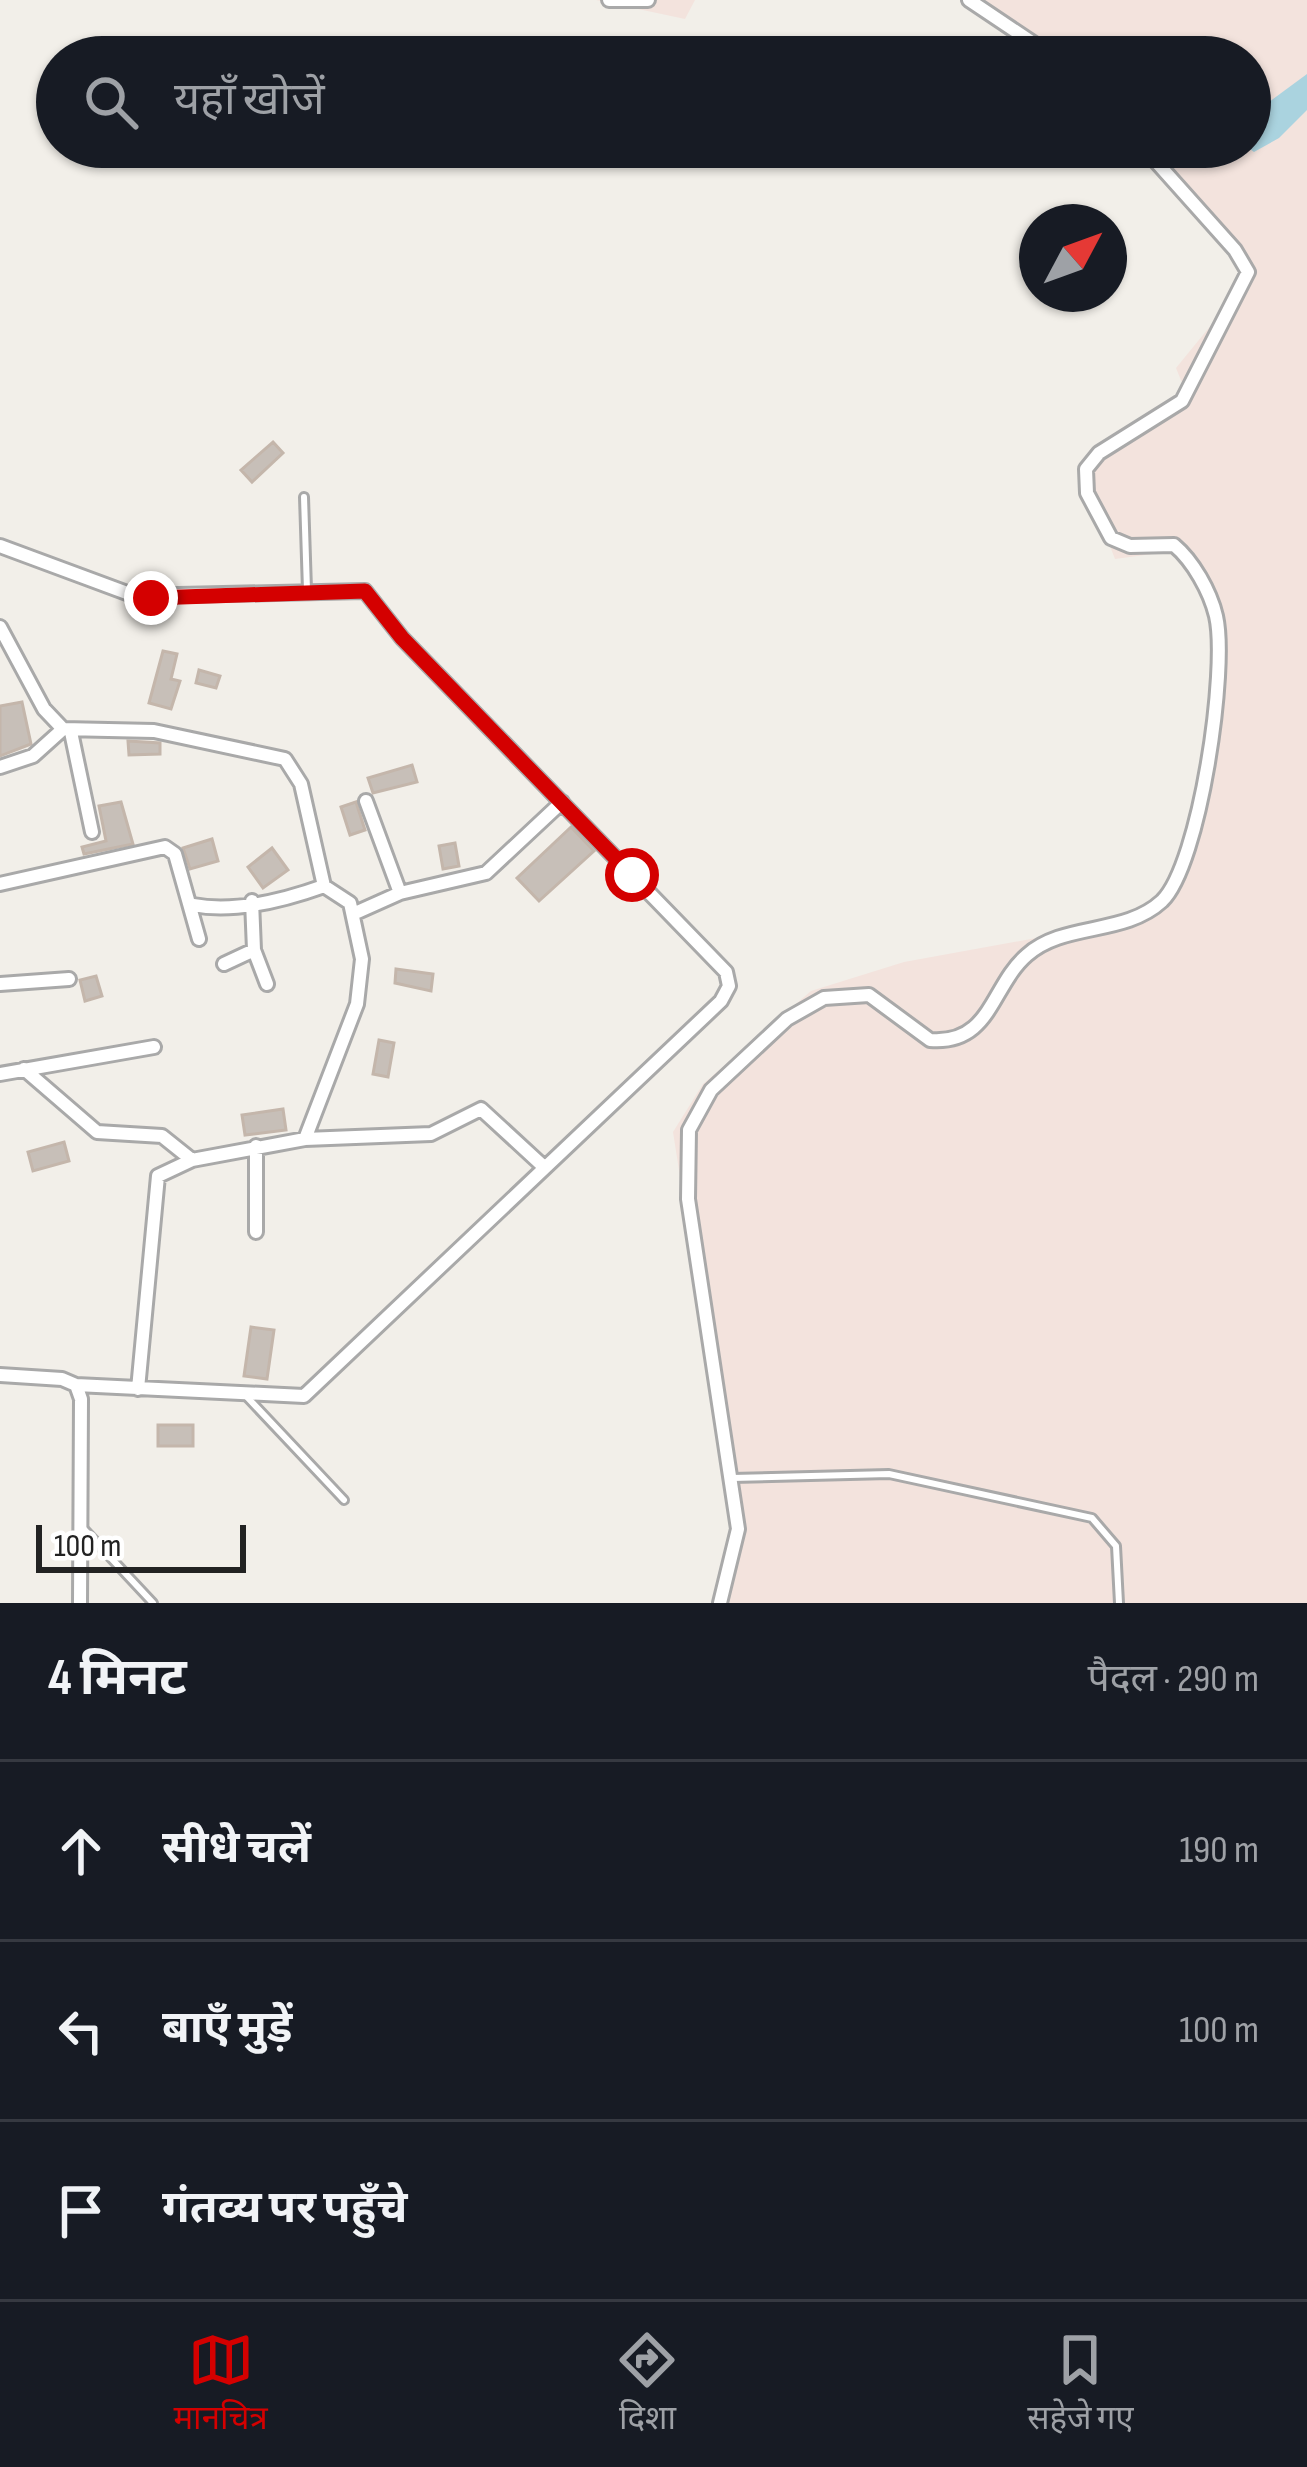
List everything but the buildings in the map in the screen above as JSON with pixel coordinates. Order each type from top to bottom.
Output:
[{"type":"street","points":[[609,0],[648,0]]},
{"type":"street","points":[[969,0],[1023,36]]},
{"type":"street","points":[[720,1603],[738,1529],[686,1162],[689,1130],[711,1090],[787,1019],[824,998],[869,995],[930,1040],[959,1037],[993,1011],[1031,952],[1141,917],[1166,898],[1183,869],[1219,688],[1215,613],[1190,561],[1174,545],[1130,546],[1111,538],[1087,493],[1085,478],[1099,453],[1182,401],[1248,272],[1235,250],[1162,168]]},
{"type":"street","points":[[0,546],[135,596],[365,591],[402,638],[726,972],[729,986],[721,1000],[318,1386],[292,1399],[76,1385],[62,1379],[0,1375]]},
{"type":"street","points":[[0,627],[44,709],[67,730],[92,832]]},
{"type":"street","points":[[0,766],[34,756],[67,730],[154,730],[285,759],[301,784],[324,886]]},
{"type":"street","points":[[366,801],[400,893]]},
{"type":"street","points":[[353,914],[400,893],[486,873],[562,802]]},
{"type":"street","points":[[0,884],[165,847],[175,854],[199,939]]},
{"type":"street","points":[[193,905],[253,901],[268,906],[324,886],[346,898],[362,959],[357,1004],[305,1139]]},
{"type":"street","points":[[253,901],[249,930],[268,984]]},
{"type":"street","points":[[224,964],[254,950]]},
{"type":"street","points":[[0,984],[69,979]]},
{"type":"street","points":[[0,1074],[154,1047]]},
{"type":"street","points":[[24,1070],[98,1132],[162,1136],[191,1160]]},
{"type":"street","points":[[138,1389],[158,1176],[191,1160],[256,1146],[305,1139],[431,1134],[481,1109],[544,1167]]},
{"type":"street","points":[[256,1146],[256,1232]]},
{"type":"street","points":[[76,1385],[82,1417],[80,1603]]},
{"type":"lane","points":[[304,497],[307,590]]},
{"type":"lane","points":[[248,1397],[344,1500]]},
{"type":"lane","points":[[732,1478],[889,1474],[1093,1518],[1116,1546],[1119,1603]]},
{"type":"lane","points":[[79,1524],[153,1603]]},
{"type":"shaded area","points":[[596,0],[695,0],[685,19]]},
{"type":"shaded area","points":[[962,0],[1307,0],[1307,1603],[716,1603],[736,1533],[673,1132],[703,1084],[811,991],[904,962],[1091,928],[1156,902],[1183,862],[1199,783],[1219,621],[1175,551],[1115,559],[1079,467],[1091,449],[1187,395],[1176,368],[1252,275],[1157,168],[1271,168],[1271,36],[1011,36]]},
{"type":"water","points":[[1307,74],[1307,110],[1271,142],[1271,101]]},
{"type":"route","points":[[151,598],[365,591],[402,638],[632,875]]}]
